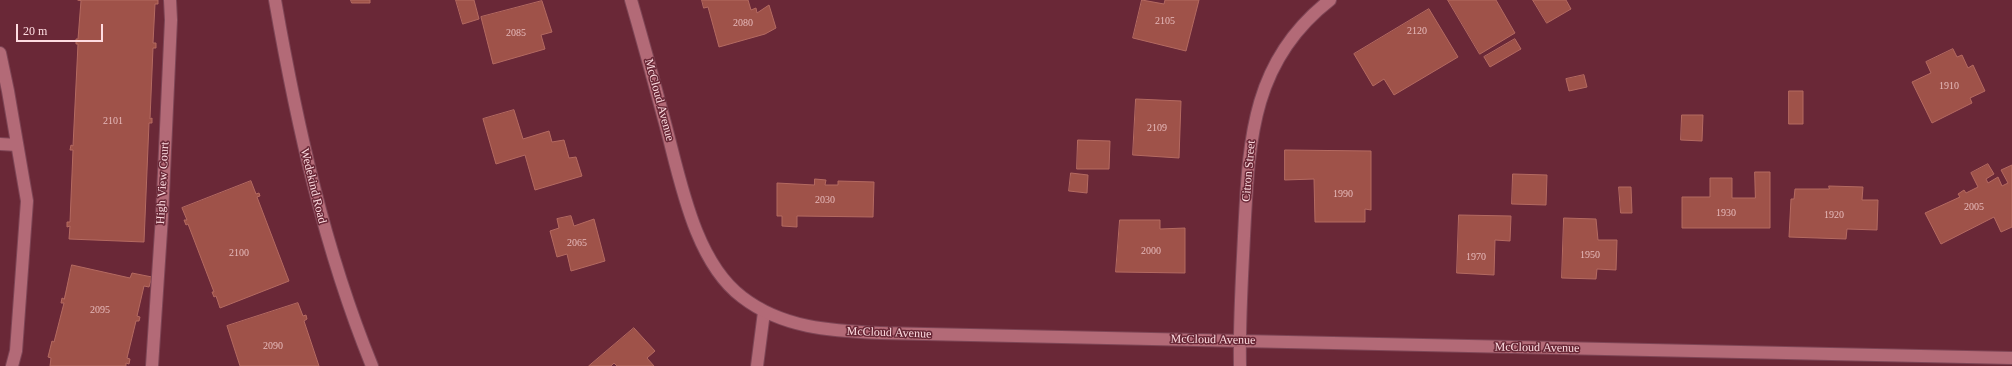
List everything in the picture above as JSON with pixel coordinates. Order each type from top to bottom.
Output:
[{"type":"street","name":"High View Court","points":[[152,366],[162,216],[171,20],[170,0]]},
{"type":"street","name":"Wedekind Road","points":[[275,0],[297,118],[317,206],[356,325],[372,366]]},
{"type":"street","name":"McCloud Avenue","points":[[632,0],[682,187],[703,245],[722,278],[741,297],[764,312],[797,325],[829,331],[2012,358]]},
{"type":"street","name":"Citron Street","points":[[1240,366],[1246,204],[1250,144],[1257,108],[1268,79],[1282,52],[1302,28],[1330,0]]},
{"type":"street","points":[[0,53],[27,202],[16,351],[12,366]]},
{"type":"street","points":[[0,144],[17,145]]},
{"type":"street","points":[[757,366],[764,312]]},
{"type":"building","points":[[78,0],[158,0],[158,4],[155,4],[153,43],[156,43],[156,48],[153,48],[150,119],[152,118],[152,123],[149,123],[144,242],[69,239],[70,226],[67,227],[67,222],[70,222],[73,150],[70,150],[71,145],[73,146],[78,44],[76,44],[76,39],[78,39],[81,1]]},
{"type":"building","points":[[351,0],[370,0],[370,3],[352,3]]},
{"type":"building","points":[[456,0],[474,0],[479,19],[463,24]]},
{"type":"building","points":[[702,0],[748,0],[751,10],[756,8],[757,13],[769,5],[776,28],[765,34],[719,47],[708,7],[704,8]]},
{"type":"building","points":[[1142,0],[1164,4],[1165,0],[1199,0],[1186,51],[1133,38]]},
{"type":"building","points":[[1448,0],[1496,0],[1515,33],[1480,54]]},
{"type":"building","points":[[1533,0],[1566,0],[1571,9],[1547,23]]},
{"type":"building","points":[[542,1],[552,32],[541,35],[545,49],[493,64],[481,17]]},
{"type":"building","points":[[1429,9],[1458,57],[1394,95],[1384,79],[1373,86],[1354,54]]},
{"type":"building","points":[[1515,39],[1521,49],[1490,67],[1484,57]]},
{"type":"building","points":[[1953,49],[1957,57],[1962,55],[1968,68],[1973,65],[1985,91],[1970,98],[1972,103],[1932,123],[1912,82],[1931,73],[1926,62]]},
{"type":"building","points":[[1584,75],[1587,87],[1569,91],[1566,79]]},
{"type":"building","points":[[1789,91],[1803,91],[1803,124],[1789,124]]},
{"type":"building","points":[[1136,99],[1181,101],[1179,158],[1133,155]]},
{"type":"building","points":[[514,110],[523,139],[549,131],[552,142],[564,140],[569,158],[576,157],[582,176],[535,190],[525,155],[496,164],[483,119]]},
{"type":"building","points":[[1682,115],[1703,115],[1702,141],[1681,140]]},
{"type":"building","points":[[1078,140],[1110,141],[1109,169],[1077,169]]},
{"type":"building","points":[[1285,150],[1371,151],[1371,210],[1365,209],[1365,222],[1315,222],[1314,179],[1285,180]]},
{"type":"building","points":[[1988,164],[1994,174],[1986,179],[1988,183],[1998,177],[2002,186],[2008,183],[2001,170],[2012,165],[2012,227],[2001,232],[1994,217],[1941,244],[1925,213],[1960,197],[1958,194],[1964,190],[1966,193],[1978,187],[1971,173]]},
{"type":"building","points":[[1755,172],[1770,172],[1770,228],[1682,228],[1682,197],[1710,197],[1710,178],[1732,178],[1732,198],[1755,198]]},
{"type":"building","points":[[1071,173],[1088,175],[1087,193],[1069,191]]},
{"type":"building","points":[[1513,174],[1547,175],[1546,205],[1512,204]]},
{"type":"building","points":[[815,179],[826,180],[825,185],[838,185],[838,181],[874,182],[873,217],[797,216],[797,227],[782,226],[782,216],[777,216],[777,183],[814,185]]},
{"type":"building","points":[[251,181],[256,194],[259,193],[260,196],[257,197],[289,281],[220,308],[216,296],[214,297],[212,292],[214,292],[188,224],[186,225],[184,220],[187,220],[182,208]]},
{"type":"building","points":[[1829,186],[1863,187],[1862,200],[1878,200],[1877,230],[1847,229],[1846,239],[1789,237],[1791,199],[1794,199],[1795,189],[1829,189]]},
{"type":"building","points":[[1619,187],[1631,187],[1632,213],[1621,213]]},
{"type":"building","points":[[1459,215],[1511,216],[1510,241],[1495,240],[1494,275],[1457,273]]},
{"type":"building","points":[[571,216],[574,226],[594,219],[605,261],[571,271],[567,254],[557,257],[550,231],[559,228],[557,219]]},
{"type":"building","points":[[1564,218],[1596,219],[1598,240],[1617,240],[1616,270],[1597,269],[1596,279],[1562,278]]},
{"type":"building","points":[[1120,220],[1160,220],[1160,229],[1185,228],[1185,273],[1116,272]]},
{"type":"building","points":[[72,265],[130,278],[132,273],[152,277],[149,287],[144,286],[137,316],[140,317],[139,321],[136,321],[127,358],[130,359],[129,364],[126,363],[126,366],[50,366],[51,358],[48,357],[52,341],[54,342],[64,303],[61,303],[62,298],[64,299]]},
{"type":"building","points":[[298,303],[303,316],[306,315],[307,319],[304,321],[319,366],[240,366],[227,326]]},
{"type":"building","points":[[634,328],[655,351],[647,358],[654,366],[617,366],[614,363],[611,366],[589,366]]}]
